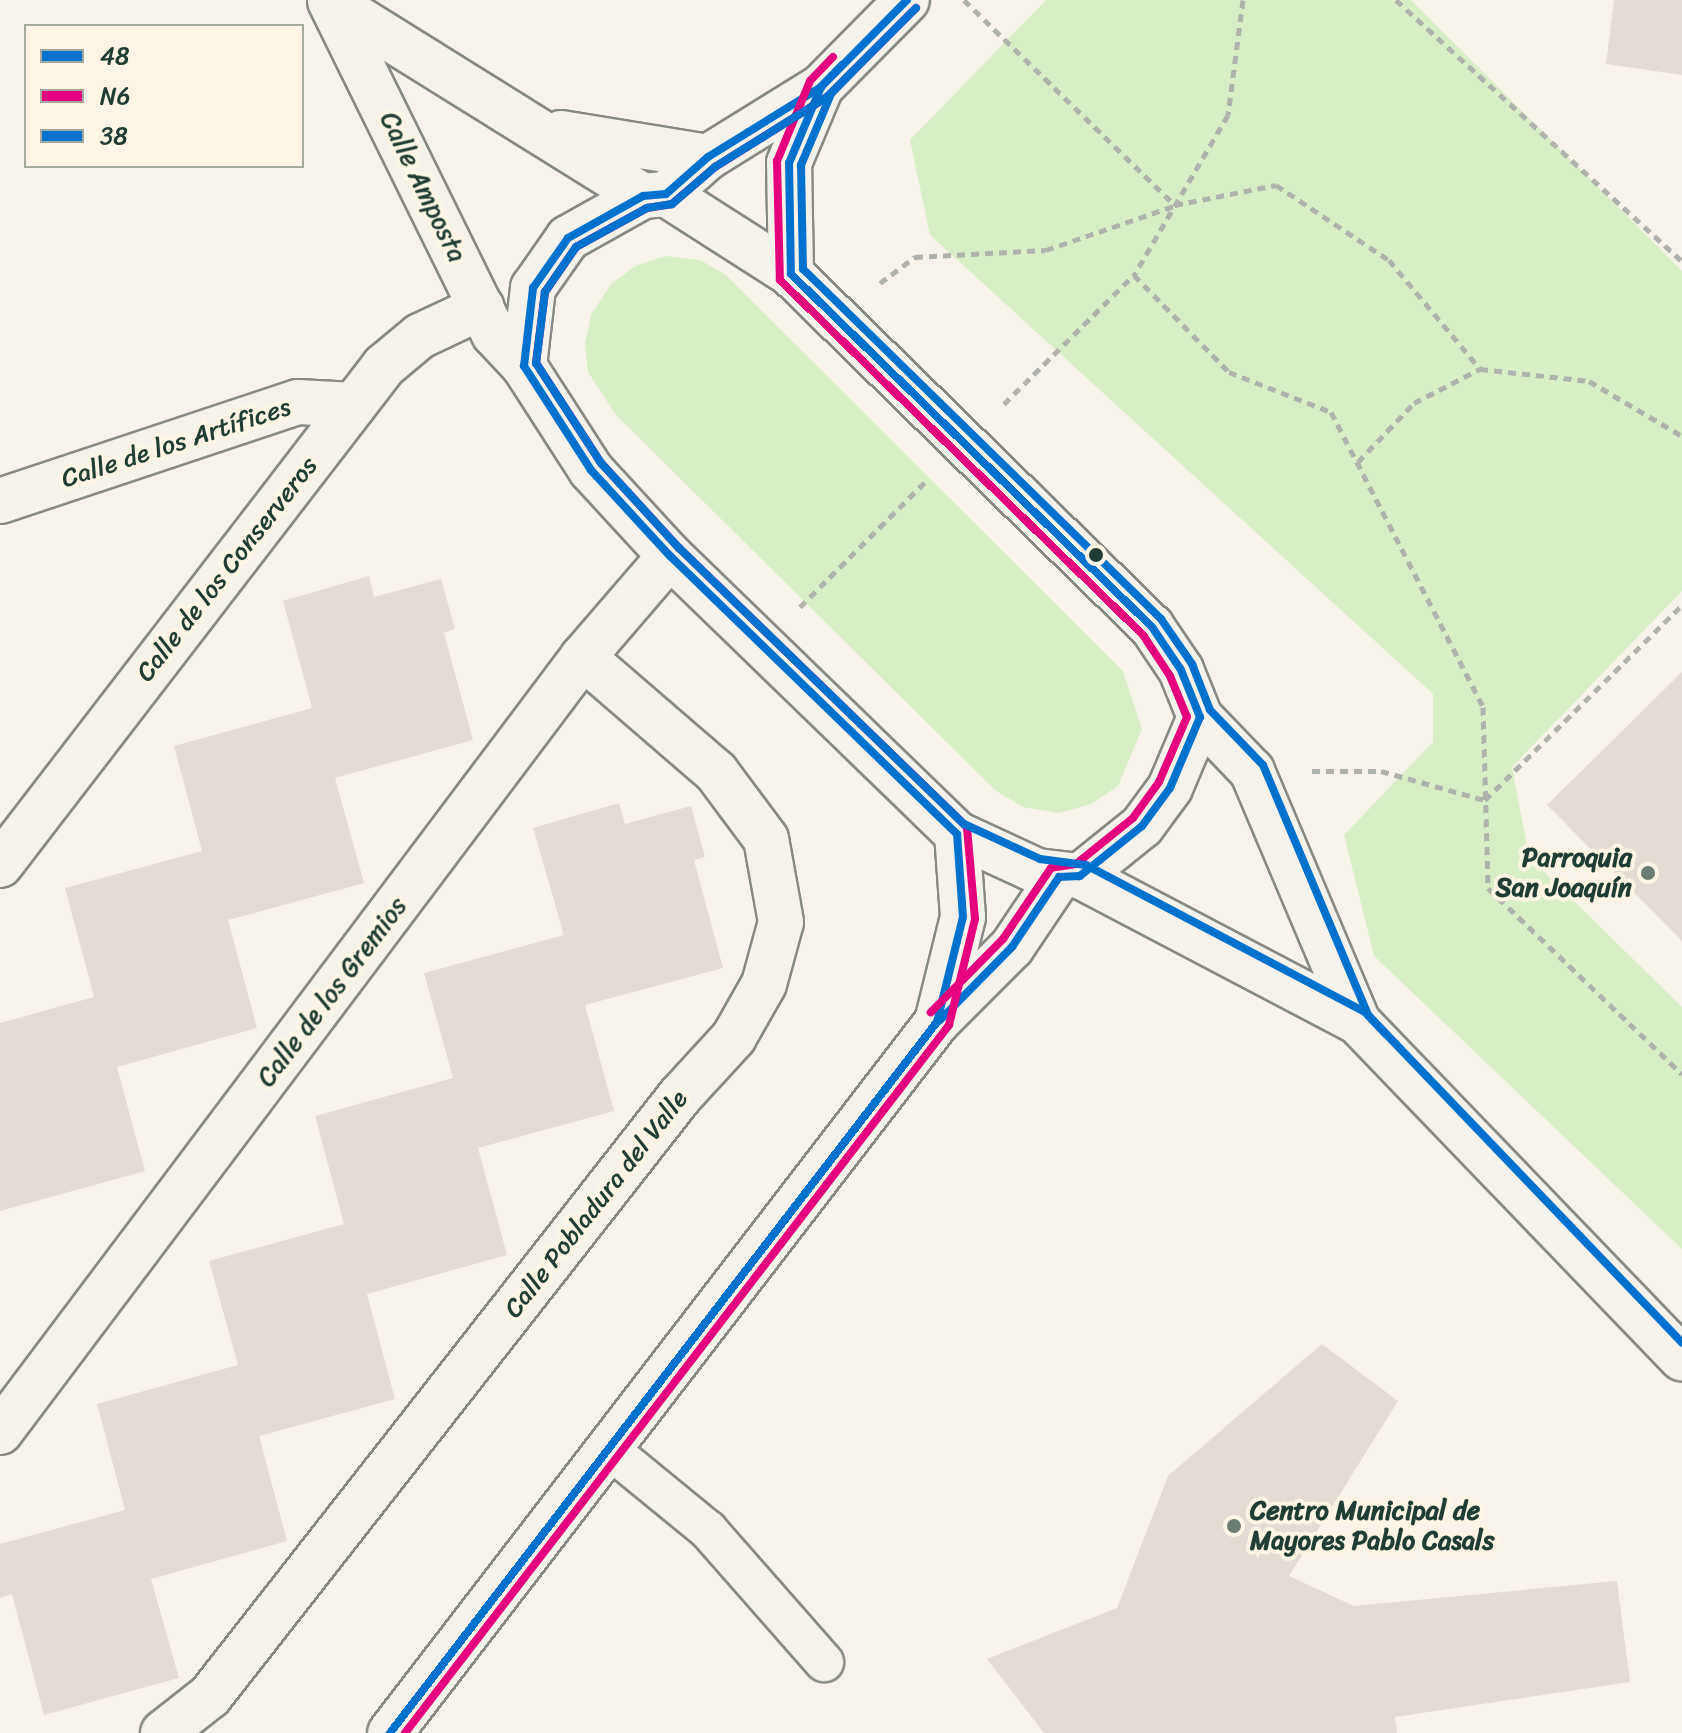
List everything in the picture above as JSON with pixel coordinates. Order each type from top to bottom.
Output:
[{"type":"street","points":[[524,366],[533,288],[568,238],[655,195],[708,157],[821,87],[907,0]]},
{"type":"street","name":"Calle Amposta","points":[[329,1],[460,86],[545,130],[791,274],[962,445],[1152,627],[1181,670],[1200,717]]},
{"type":"street","name":"Calle Amposta","points":[[329,1],[494,334],[524,366],[591,470],[670,556],[957,834]]},
{"type":"street","points":[[791,274],[789,163],[821,87]]},
{"type":"street","points":[[545,130],[708,157]]},
{"type":"street","name":"Calle de los Conserveros","points":[[0,865],[384,366],[420,336],[482,307]]},
{"type":"street","name":"Calle de los Artífices","points":[[0,501],[298,402],[354,405]]},
{"type":"street","name":"Calle de los Gremios","points":[[0,1432],[583,657],[670,556]]},
{"type":"street","name":"Calle Pobladura del Valle","points":[[163,1733],[210,1696],[680,1096],[734,1037],[764,984],[781,922],[766,839],[716,772],[583,657]]},
{"type":"street","points":[[390,1733],[937,1022],[1012,947],[1070,877],[1142,826],[1170,788],[1200,717],[1252,771],[1358,1022]]},
{"type":"street","points":[[937,1022],[963,917],[957,834],[1070,877],[1358,1022],[1682,1359]]},
{"type":"lane","points":[[609,1449],[708,1530],[824,1662]]},
{"type":"path","points":[[964,0],[1175,205]]},
{"type":"path","points":[[761,644],[1134,275],[1228,115],[1243,0]]},
{"type":"path","points":[[1396,0],[1682,261]]},
{"type":"path","points":[[834,317],[915,257],[1046,250],[1175,205],[1276,185],[1389,260],[1480,369]]},
{"type":"path","points":[[1134,275],[1229,372],[1331,412],[1483,707],[1488,888],[1682,1074]]},
{"type":"path","points":[[1358,462],[1414,403],[1480,369],[1589,381],[1682,436]]},
{"type":"path","points":[[1485,800],[1682,605]]},
{"type":"path","points":[[1252,771],[1381,771],[1485,800]]},
{"type":"green space","points":[[1046,0],[1411,0],[1682,271],[1682,591],[1512,767],[1529,857],[1682,1007],[1682,1249],[1374,956],[1344,835],[1433,742],[1433,694],[930,235],[910,140]]},
{"type":"green space","points":[[666,256],[700,260],[726,275],[1123,671],[1142,729],[1118,786],[1091,804],[1059,813],[1023,807],[995,790],[616,415],[588,372],[585,344],[591,315],[611,284],[635,266]]},
{"type":"building","points":[[1614,0],[1682,0],[1682,75],[1606,64]]},
{"type":"building","points":[[369,576],[374,597],[441,579],[455,629],[444,633],[473,740],[335,778],[364,883],[228,920],[257,1028],[117,1067],[145,1171],[0,1211],[0,1023],[94,997],[65,888],[202,851],[174,746],[312,708],[283,601]]},
{"type":"building","name":"Parroquia San Joaquín","points":[[1682,672],[1682,941],[1547,805]]},
{"type":"building","points":[[619,803],[625,824],[691,806],[705,857],[694,860],[723,968],[585,1005],[614,1111],[478,1148],[507,1255],[367,1294],[395,1399],[259,1436],[287,1541],[151,1579],[179,1678],[44,1715],[12,1594],[0,1598],[0,1544],[125,1510],[97,1404],[238,1365],[209,1261],[344,1224],[315,1116],[453,1078],[424,973],[564,935],[533,828]]},
{"type":"building","name":"Centro Municipal de Mayores Pablo Casals","points":[[1322,1344],[1398,1401],[1289,1576],[1354,1606],[1617,1581],[1630,1682],[1395,1717],[1397,1733],[1044,1733],[987,1659],[1117,1608],[1168,1476]]},
{"type":"transit line","name":"48","points":[[390,1733],[937,1022],[963,917],[957,834],[670,556],[591,470],[524,366],[533,288],[568,238],[643,196],[666,194],[708,157],[821,87],[907,0]]},
{"type":"transit line","name":"N6","points":[[405,1733],[949,1025],[975,919],[967,827],[679,548],[601,463],[536,363],[545,292],[576,247],[647,208],[672,204],[715,167],[827,97],[916,8]]},
{"type":"transit line","name":"38","points":[[916,8],[827,97],[715,167],[672,204],[647,208],[576,247],[545,292],[536,363],[601,463],[679,548],[964,824],[1040,859],[1086,865],[1365,1012],[1682,1342]]},
{"type":"transit line","name":"N6","points":[[833,57],[810,81],[777,161],[780,280],[1143,635],[1170,676],[1187,717],[1159,782],[1133,818],[1076,864],[1051,868],[1003,939],[931,1012]]},
{"type":"transit line","name":"48","points":[[842,65],[821,87],[789,163],[791,274],[1152,627],[1181,670],[1200,717],[1170,788],[1142,826],[1080,876],[1059,877],[1012,947],[940,1020]]},
{"type":"transit line","name":"38","points":[[852,72],[831,94],[801,165],[803,269],[1161,619],[1192,664],[1210,710],[1263,765],[1368,1015],[1386,1034]]},
{"type":"place","name":"Parroquia San Joaquín","points":[[1648,873]]},
{"type":"place","name":"Centro Municipal de Mayores Pablo Casals","points":[[1234,1526]]}]
